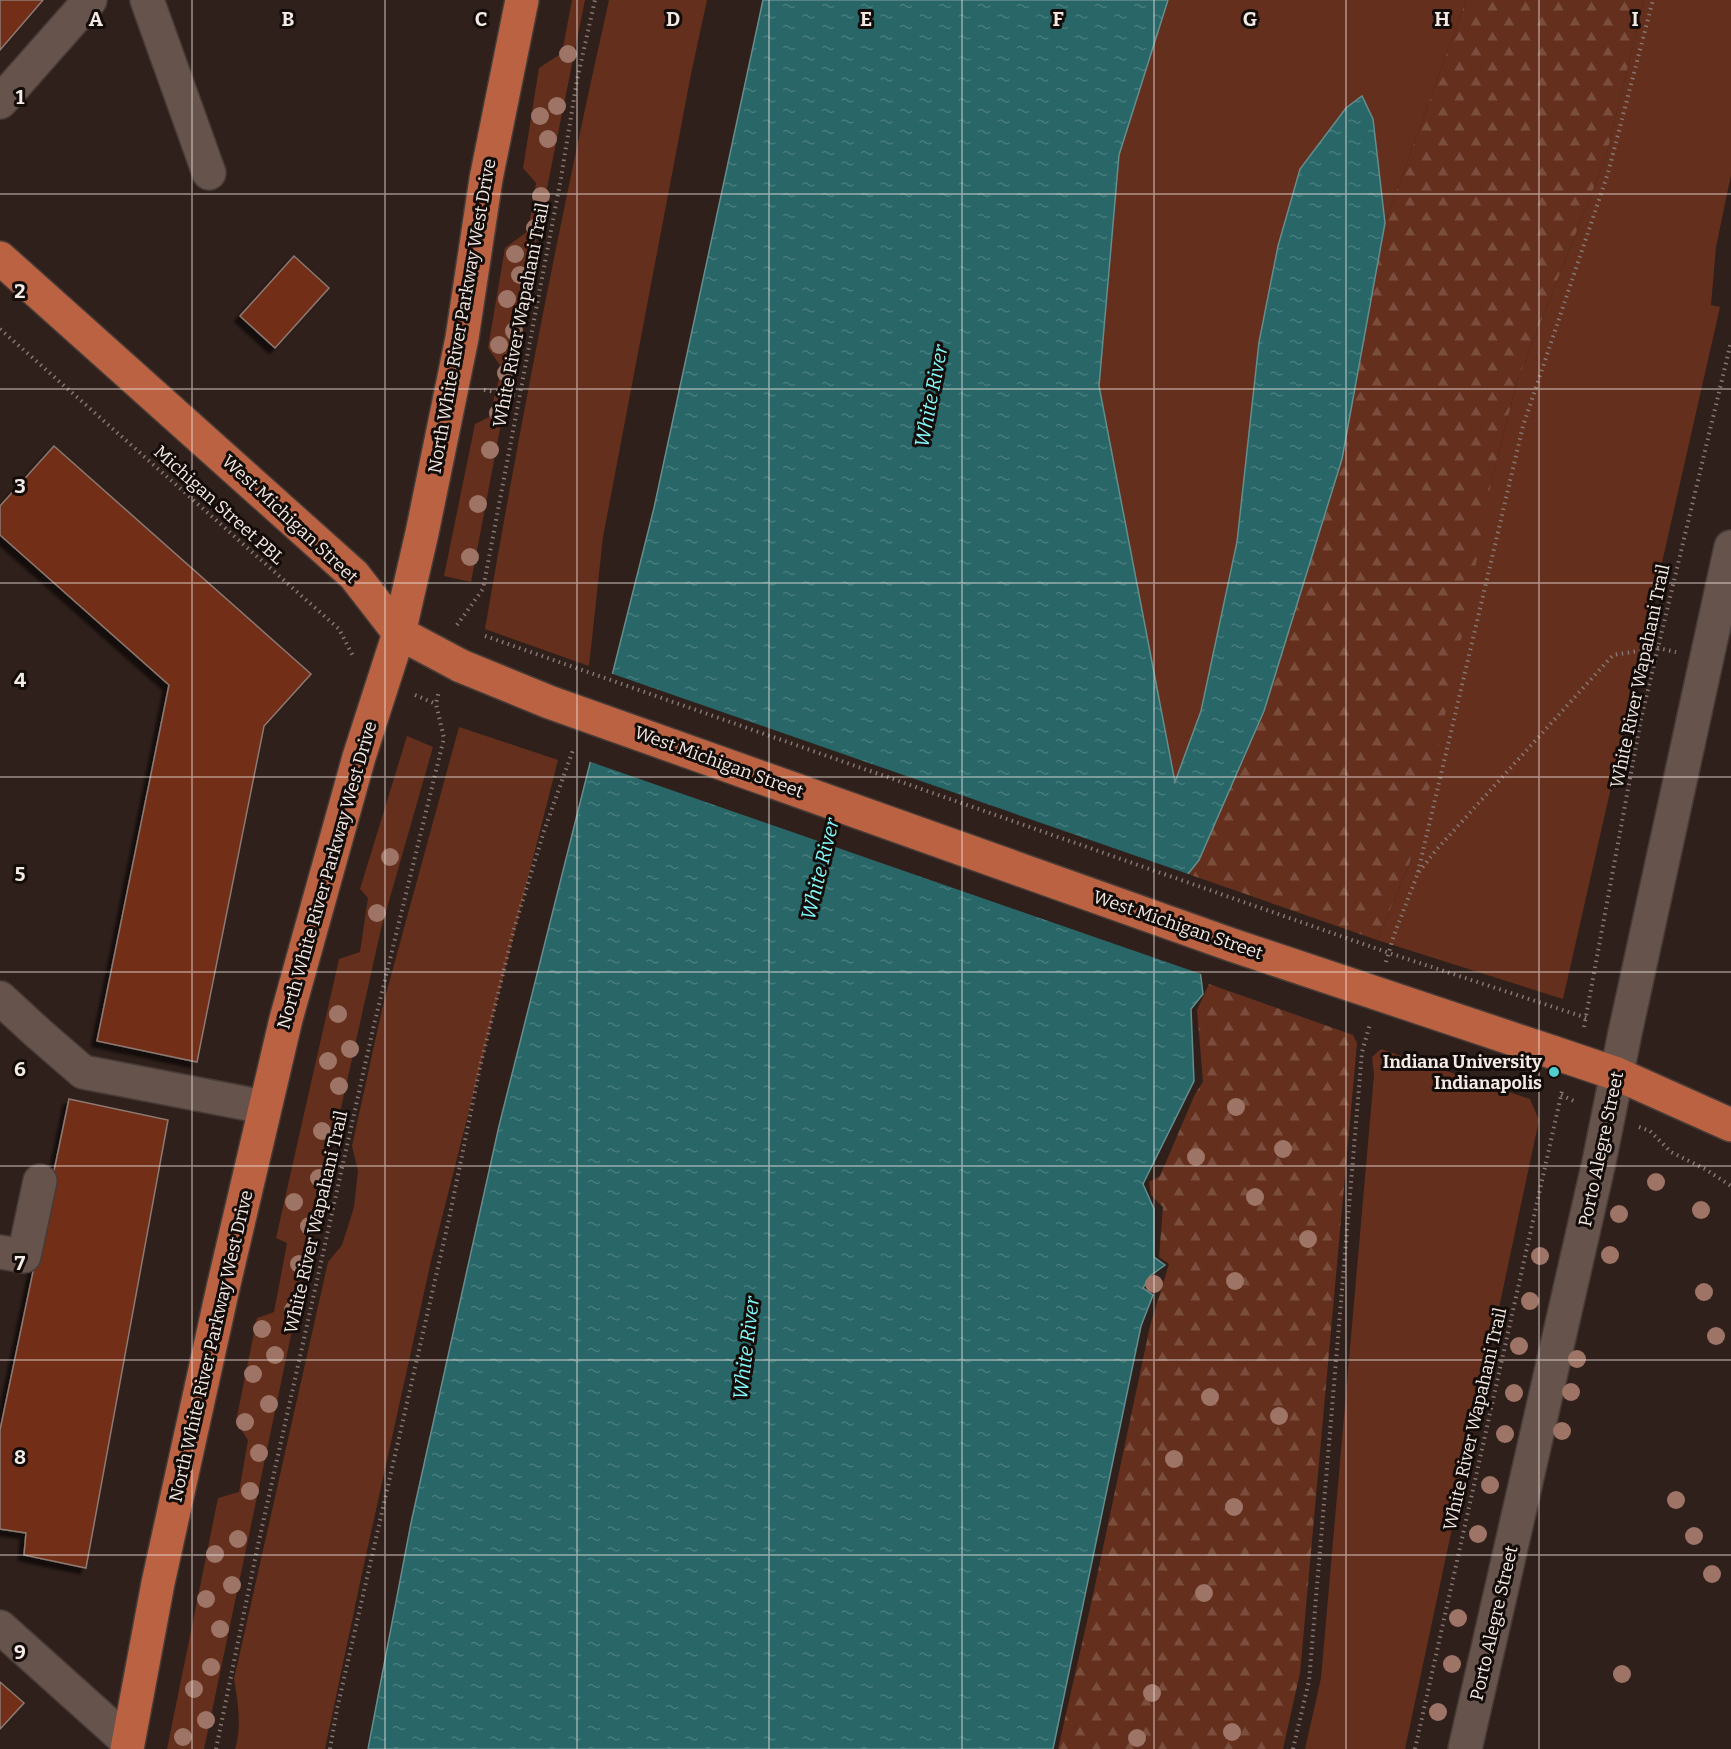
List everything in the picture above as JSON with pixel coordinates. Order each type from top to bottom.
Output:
[{"type":"main road","name":"North White River Parkway West Drive","points":[[128,1746],[160,1572],[264,1107],[286,1019],[359,757],[399,633],[422,533],[462,338],[486,179],[522,0]]},
{"type":"main road","name":"West Michigan Street","points":[[0,258],[354,575],[399,633],[461,666],[549,702],[1232,945],[1617,1074],[1731,1125]]},
{"type":"street","points":[[0,102],[90,0]]},
{"type":"street","points":[[147,0],[209,173]]},
{"type":"street","name":"Porto Alegre Street","points":[[1464,1749],[1549,1385],[1731,547]]},
{"type":"street","points":[[0,998],[38,1034],[83,1071],[264,1107]]},
{"type":"street","points":[[0,1252],[24,1256],[40,1181]]},
{"type":"street","points":[[0,1627],[128,1746]]},
{"type":"path","name":"White River Wapahani Trail","points":[[456,626],[483,589],[561,178],[577,80],[595,0]]},
{"type":"path","points":[[1386,964],[1394,935],[1418,873],[1523,426],[1608,173],[1653,0]]},
{"type":"path","name":"Michigan Street PBL","points":[[0,329],[339,629]]},
{"type":"path","name":"White River Wapahani Trail","points":[[1389,953],[1587,1018],[1641,719],[1731,342]]},
{"type":"path","points":[[482,635],[1389,953]]},
{"type":"path","points":[[1418,873],[1437,849],[1613,655],[1658,648],[1706,658]]},
{"type":"path","name":"White River Wapahani Trail","points":[[216,1749],[258,1545],[373,1029],[444,738],[436,704]]},
{"type":"path","points":[[330,1749],[449,1219],[483,1056],[514,929],[544,831],[573,750]]},
{"type":"path","points":[[1293,1749],[1309,1681],[1362,1052],[1371,1019]]},
{"type":"path","name":"White River Wapahani Trail","points":[[1415,1749],[1560,1095]]},
{"type":"path","points":[[1650,1131],[1671,1152],[1705,1169],[1731,1186]]},
{"type":"green space","points":[[572,0],[585,0],[471,582],[444,576],[475,424],[489,417],[502,368],[488,348],[505,248],[528,231],[536,183],[523,168],[539,68],[562,53]]},
{"type":"green space","points":[[609,0],[707,0],[603,537],[589,666],[485,629],[543,314]]},
{"type":"green space","points":[[1168,0],[1466,0],[1385,223],[1373,119],[1300,169],[1278,246],[1259,342],[1237,542],[1201,711],[1175,783],[1099,386],[1119,155]]},
{"type":"green space","points":[[1466,0],[1644,0],[1606,157],[1517,382],[1492,478],[1467,612],[1430,786],[1409,865],[1377,940],[1188,874],[1199,860],[1264,711],[1342,459],[1385,223]]},
{"type":"green space","points":[[1644,0],[1731,0],[1731,175],[1716,247],[1711,305],[1720,307],[1563,999],[1377,940],[1409,865],[1492,478],[1517,382],[1606,157]]},
{"type":"green space","points":[[459,727],[558,760],[431,1261],[325,1749],[235,1749],[239,1723],[234,1679],[328,1262],[342,1245],[354,1207],[358,1171],[352,1146],[383,1005]]},
{"type":"green space","points":[[407,736],[433,747],[381,929],[302,1283],[204,1749],[167,1749],[218,1498],[239,1492],[248,1440],[236,1421],[257,1318],[274,1312],[287,1243],[276,1238],[339,959],[360,952],[368,898],[360,889]]},
{"type":"green space","points":[[1209,984],[1353,1035],[1357,1043],[1300,1673],[1283,1749],[1058,1749],[1150,1326],[1169,1264],[1159,1257],[1163,1207],[1151,1195],[1149,1182],[1160,1176],[1195,1094],[1203,1082],[1197,1010]]},
{"type":"green space","points":[[1381,1049],[1530,1099],[1539,1120],[1405,1749],[1305,1749],[1321,1678],[1374,1075],[1372,1057]]},
{"type":"water","name":"White River","points":[[763,0],[1168,0],[1119,155],[1099,386],[1175,782],[1201,711],[1237,542],[1259,342],[1278,246],[1300,169],[1346,108],[1362,96],[1373,119],[1385,223],[1342,459],[1264,711],[1199,860],[1188,874],[1203,994],[1191,1009],[1194,1081],[1143,1184],[1154,1209],[1154,1257],[1165,1265],[1150,1276],[1143,1288],[1153,1295],[1141,1326],[1053,1749],[368,1749],[411,1523],[499,1126],[654,508]]},
{"type":"pier","points":[[610,673],[1191,875],[1204,975],[588,761]]},
{"type":"building","points":[[0,0],[43,0],[0,50]]},
{"type":"building","points":[[294,256],[329,288],[275,348],[240,316]]},
{"type":"building","points":[[54,446],[311,674],[264,726],[197,1062],[97,1041],[169,685],[0,535],[0,506]]},
{"type":"building","points":[[69,1099],[168,1120],[86,1568],[24,1555],[26,1533],[0,1529],[0,1430]]},
{"type":"building","points":[[0,1682],[24,1703],[0,1729]]},
{"type":"place","name":"Indiana University Indianapolis","points":[[1554,1072]]}]
